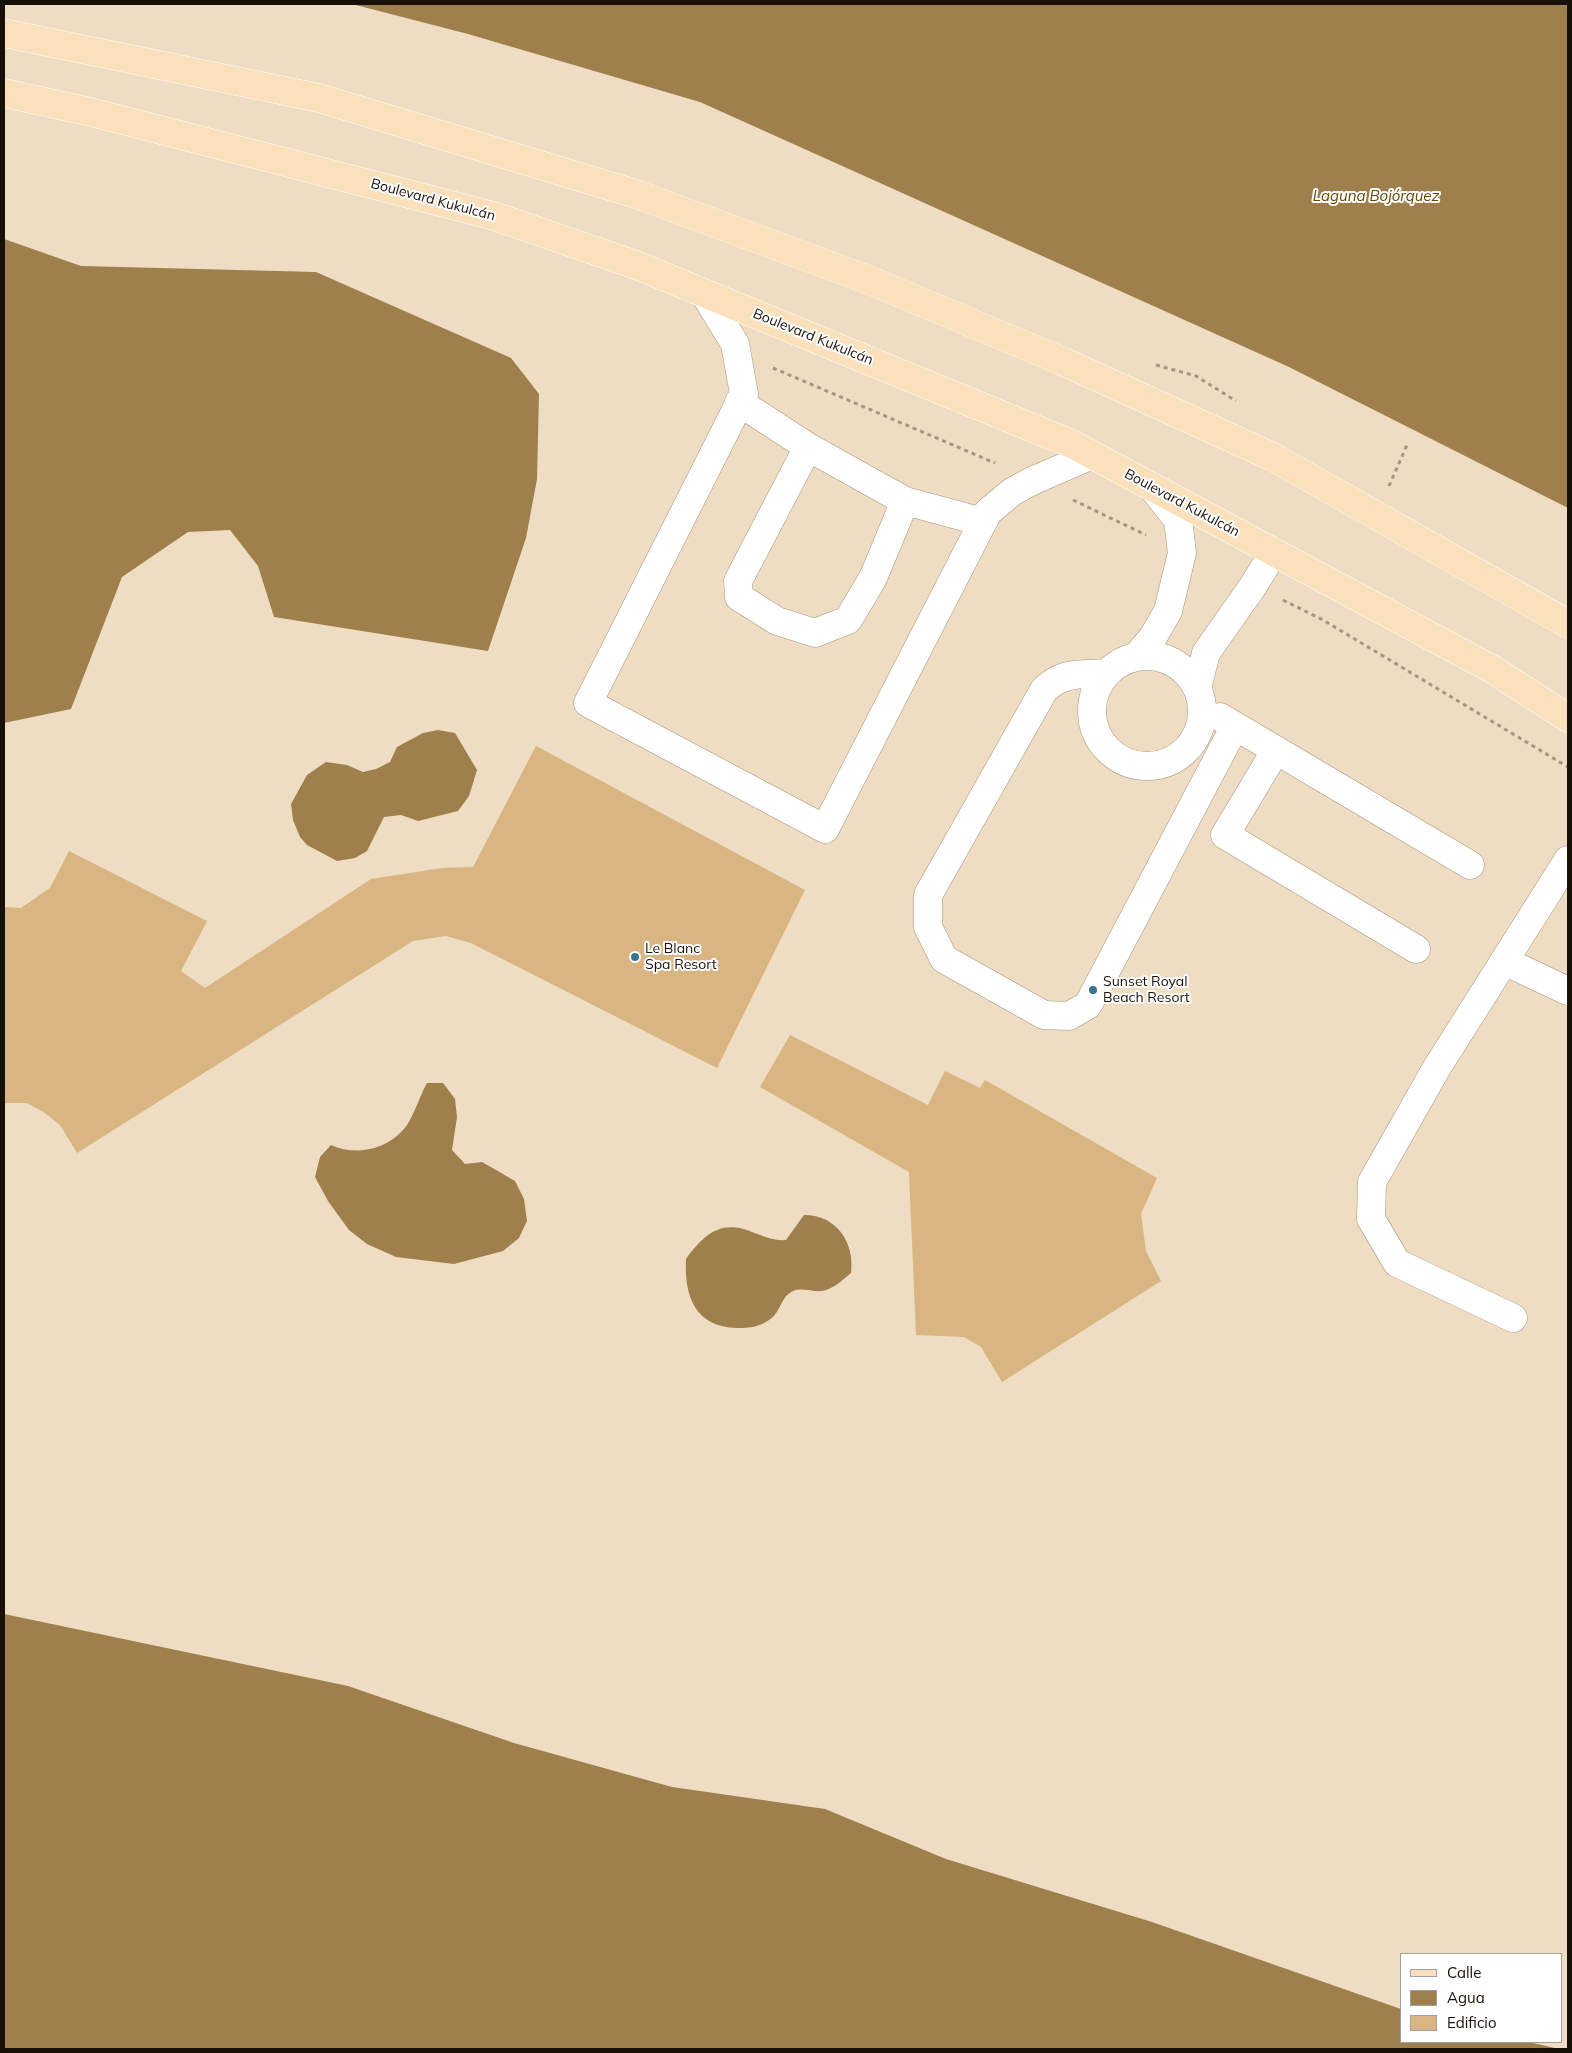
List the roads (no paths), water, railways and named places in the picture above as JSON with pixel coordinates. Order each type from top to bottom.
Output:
[{"type":"main road","points":[[4,33],[319,98],[636,194],[869,280],[1062,360],[1274,456],[1568,624]]},
{"type":"main road","name":"Boulevard Kukulcán","points":[[4,93],[91,112],[494,216],[636,265],[704,292],[1072,444],[1492,669],[1568,718]]},
{"type":"lane","points":[[704,292],[735,344],[744,394],[588,703],[825,829],[988,512],[1012,492],[1072,462],[1092,455]]},
{"type":"lane","points":[[739,402],[808,447],[905,501],[983,522]]},
{"type":"lane","points":[[808,447],[738,580],[739,597],[778,621],[815,633],[848,620],[873,578],[905,501]]},
{"type":"lane","points":[[1136,657],[1153,637],[1168,611],[1182,553],[1178,520],[1152,487]]},
{"type":"lane","points":[[1274,552],[1253,586],[1206,653],[1199,697],[1201,723],[1194,740],[1183,753],[1168,763],[1151,767],[1133,765],[1117,758],[1103,745],[1095,728],[1092,710],[1096,692],[1107,673],[1119,663],[1136,657],[1155,656],[1173,663],[1187,673],[1199,697],[1235,726],[1470,865]]},
{"type":"lane","points":[[1107,673],[1064,675],[1054,680],[1044,690],[928,895],[928,927],[944,959],[1044,1015],[1069,1016],[1088,1005],[1235,726]]},
{"type":"lane","points":[[1276,750],[1225,835],[1416,949]]},
{"type":"lane","points":[[1513,1318],[1397,1263],[1371,1219],[1372,1182],[1436,1069],[1568,860]]},
{"type":"lane","points":[[1504,961],[1568,991]]},
{"type":"water","name":"Laguna Bojórquez","points":[[352,4],[1568,4],[1568,508],[1289,367],[700,102],[468,34]]},
{"type":"water","points":[[4,239],[81,266],[316,272],[511,358],[539,394],[537,479],[526,538],[488,651],[274,617],[258,566],[230,530],[188,532],[122,577],[71,709],[4,723]]},
{"type":"water","points":[[438,730],[455,733],[477,770],[469,796],[458,811],[418,821],[401,815],[384,817],[367,851],[355,858],[337,861],[307,845],[300,837],[293,820],[291,804],[307,775],[326,762],[347,765],[363,772],[376,769],[390,762],[397,747],[423,733]]},
{"type":"water","points":[[427,1083],[443,1083],[455,1099],[457,1117],[452,1150],[465,1164],[482,1162],[515,1181],[524,1199],[527,1221],[519,1238],[503,1251],[454,1264],[396,1257],[367,1244],[349,1230],[328,1201],[315,1177],[320,1157],[331,1145],[341,1149],[362,1150],[382,1145],[392,1140],[407,1125]]},
{"type":"water","points":[[804,1215],[816,1216],[826,1220],[841,1233],[847,1241],[850,1251],[851,1273],[838,1284],[826,1290],[800,1289],[793,1291],[785,1297],[773,1317],[758,1326],[737,1328],[723,1326],[711,1322],[702,1315],[690,1297],[687,1285],[686,1259],[706,1236],[731,1227],[741,1228],[772,1239],[786,1240]]},
{"type":"water","points":[[4,1614],[348,1686],[514,1743],[672,1787],[825,1809],[946,1859],[1152,1922],[1400,2009],[1400,2043],[1533,2043],[1559,2049],[4,2049]]},
{"type":"place","name":"Le Blanc Spa Resort","points":[[635,957]]},
{"type":"place","name":"Sunset Royal Beach Resort","points":[[1093,990]]}]
